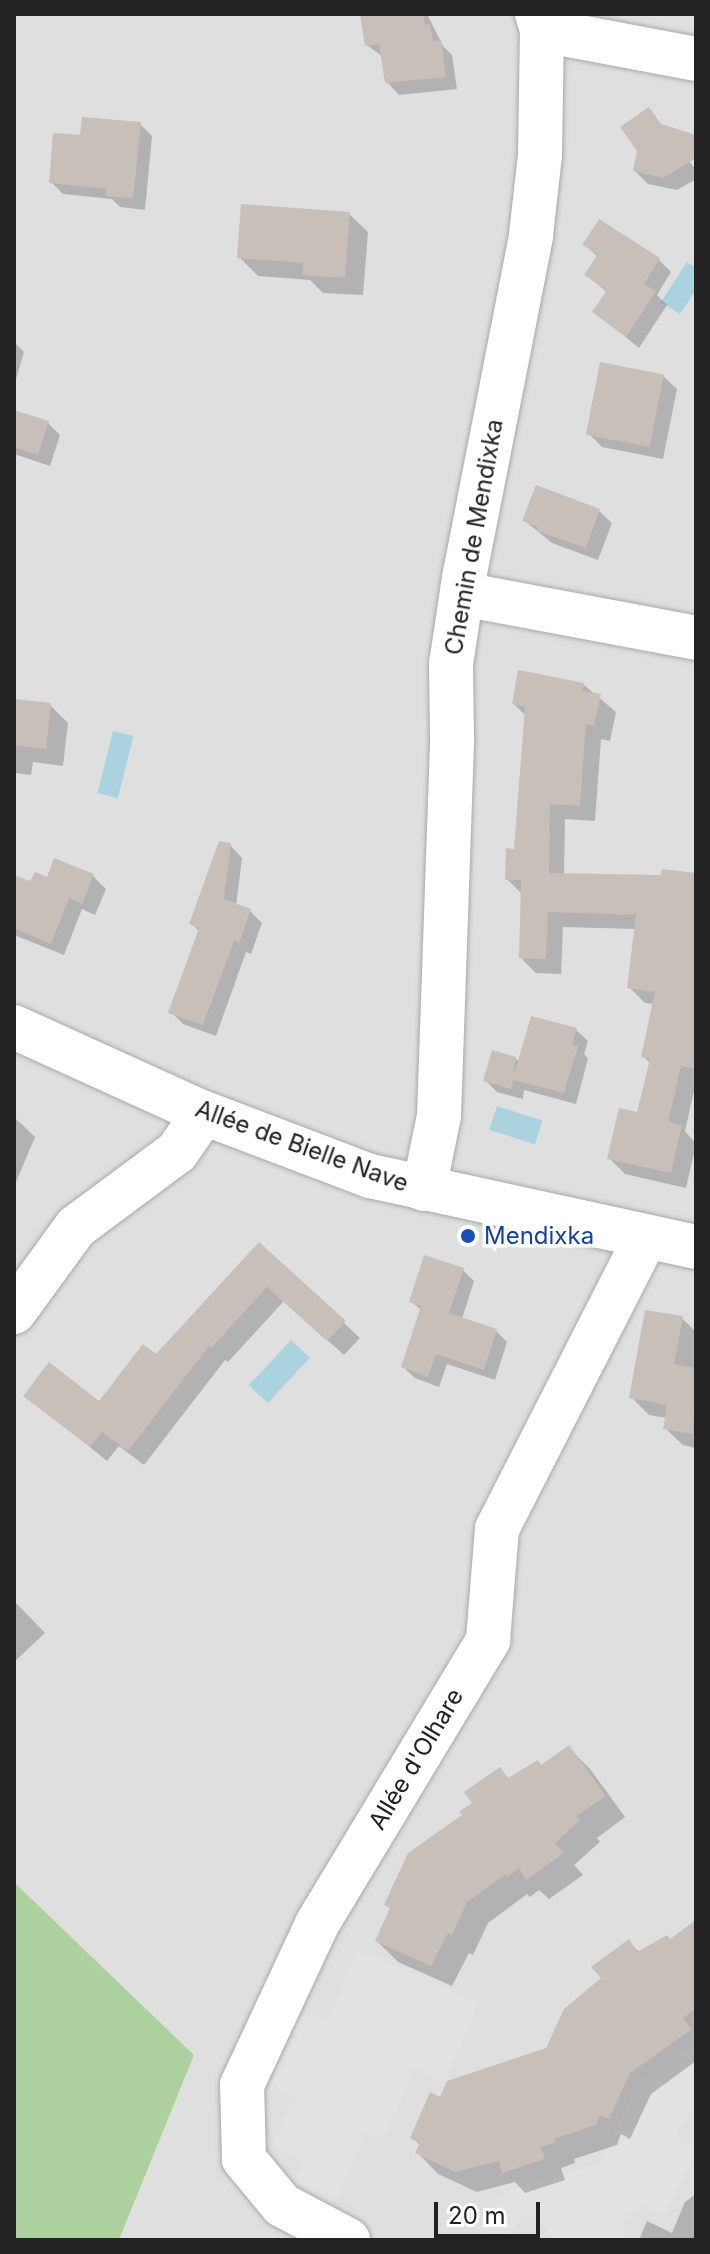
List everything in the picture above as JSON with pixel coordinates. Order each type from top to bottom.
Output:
[{"type":"street","name":"Chemin de Mendixka","points":[[424,1189],[439,1116],[452,736],[451,664],[531,235],[540,155],[539,22],[696,59]]},
{"type":"street","points":[[462,594],[696,638]]},
{"type":"street","name":"Allée de Bielle Nave","points":[[14,1027],[204,1113],[370,1176],[696,1247]]},
{"type":"street","points":[[14,1312],[76,1227],[177,1152],[204,1113]]},
{"type":"street","name":"Allée d'Olhare","points":[[348,2240],[282,2205],[244,2159],[242,2085],[317,1924],[488,1640],[497,1529],[646,1237]]},
{"type":"shaded area","points":[[14,14],[696,14],[696,2240],[119,2240],[194,2055],[14,1882]]},
{"type":"shaded area","points":[[358,1950],[479,2003],[444,2082],[414,2069],[383,2139],[366,2132],[336,2201],[294,2182],[303,2160],[273,2146],[294,2098],[268,2086],[302,2010],[327,2021]]},
{"type":"shaded area","points":[[696,2042],[696,2109],[693,2106],[674,2137],[696,2148],[696,2152],[665,2214],[641,2204],[623,2221],[627,2240],[552,2240],[547,2228],[526,2214],[504,2240],[491,2240],[477,2229],[509,2190],[601,2163],[638,2082]]},
{"type":"green space","points":[[14,1882],[194,2055],[119,2240],[14,2240]]},
{"type":"water","points":[[687,262],[696,268],[696,290],[680,314],[661,302]]},
{"type":"water","points":[[113,731],[133,736],[118,798],[98,793]]},
{"type":"water","points":[[497,1106],[543,1121],[535,1145],[489,1130]]},
{"type":"water","points":[[291,1340],[310,1358],[268,1403],[249,1385]]},
{"type":"building","points":[[360,14],[423,14],[425,25],[430,24],[433,41],[441,40],[446,77],[385,83],[379,44],[365,46]]},
{"type":"building","points":[[649,107],[661,124],[696,135],[696,158],[663,178],[633,171],[637,151],[620,127]]},
{"type":"building","points":[[82,117],[141,122],[133,198],[106,196],[107,189],[49,183],[53,133],[80,135]]},
{"type":"building","points":[[241,204],[350,212],[345,278],[302,275],[303,263],[237,258]]},
{"type":"building","points":[[599,219],[660,258],[644,284],[656,291],[626,337],[592,312],[607,290],[584,275],[598,254],[582,245]]},
{"type":"building","points":[[600,362],[664,374],[650,447],[586,435]]},
{"type":"building","points":[[14,410],[49,421],[38,455],[14,447]]},
{"type":"building","points":[[536,485],[600,509],[586,548],[537,531],[538,527],[522,521]]},
{"type":"building","points":[[518,670],[584,683],[582,691],[601,694],[594,726],[586,724],[580,806],[550,804],[549,873],[661,875],[662,869],[696,873],[696,1069],[681,1066],[668,1122],[682,1125],[671,1173],[607,1159],[619,1108],[637,1112],[650,1059],[641,1057],[655,992],[627,988],[636,915],[548,912],[546,959],[519,958],[521,880],[505,880],[506,848],[514,849],[525,707],[512,704]]},
{"type":"building","points":[[14,699],[51,703],[46,749],[14,745]]},
{"type":"building","points":[[219,841],[231,843],[224,899],[251,909],[239,943],[234,941],[203,1025],[168,1013],[199,928],[189,924]]},
{"type":"building","points":[[54,858],[94,874],[82,904],[69,898],[51,944],[14,928],[14,875],[30,881],[35,872],[47,877]]},
{"type":"building","points":[[531,1016],[577,1028],[572,1044],[578,1046],[564,1093],[513,1080],[512,1089],[483,1081],[492,1050],[516,1057],[513,1078]]},
{"type":"building","points":[[259,1242],[346,1321],[327,1341],[267,1287],[211,1348],[209,1346],[128,1451],[102,1432],[90,1447],[23,1396],[49,1362],[99,1401],[143,1344],[156,1354]]},
{"type":"building","points":[[424,1255],[464,1268],[449,1313],[497,1329],[484,1370],[436,1354],[428,1377],[401,1367],[421,1306],[409,1302]]},
{"type":"building","points":[[645,1310],[683,1316],[674,1364],[696,1368],[693,1434],[663,1429],[667,1405],[629,1398]]},
{"type":"building","points":[[569,1745],[606,1796],[577,1816],[580,1820],[555,1843],[564,1853],[526,1880],[519,1868],[507,1877],[505,1875],[467,1902],[452,1935],[448,1933],[431,1966],[375,1941],[390,1908],[384,1905],[408,1853],[462,1815],[459,1812],[472,1803],[464,1792],[500,1767],[508,1778],[538,1760],[541,1765]]},
{"type":"building","points":[[696,1920],[696,2008],[683,2018],[692,2029],[630,2073],[609,2119],[600,2115],[596,2125],[554,2139],[556,2142],[541,2147],[545,2159],[502,2173],[499,2161],[455,2172],[415,2153],[420,2143],[410,2138],[430,2092],[440,2097],[447,2081],[546,2048],[564,2009],[601,1978],[591,1967],[629,1939],[637,1952],[667,1935],[670,1939]]},
{"type":"place","name":"Mendixka","points":[[468,1236]]}]
